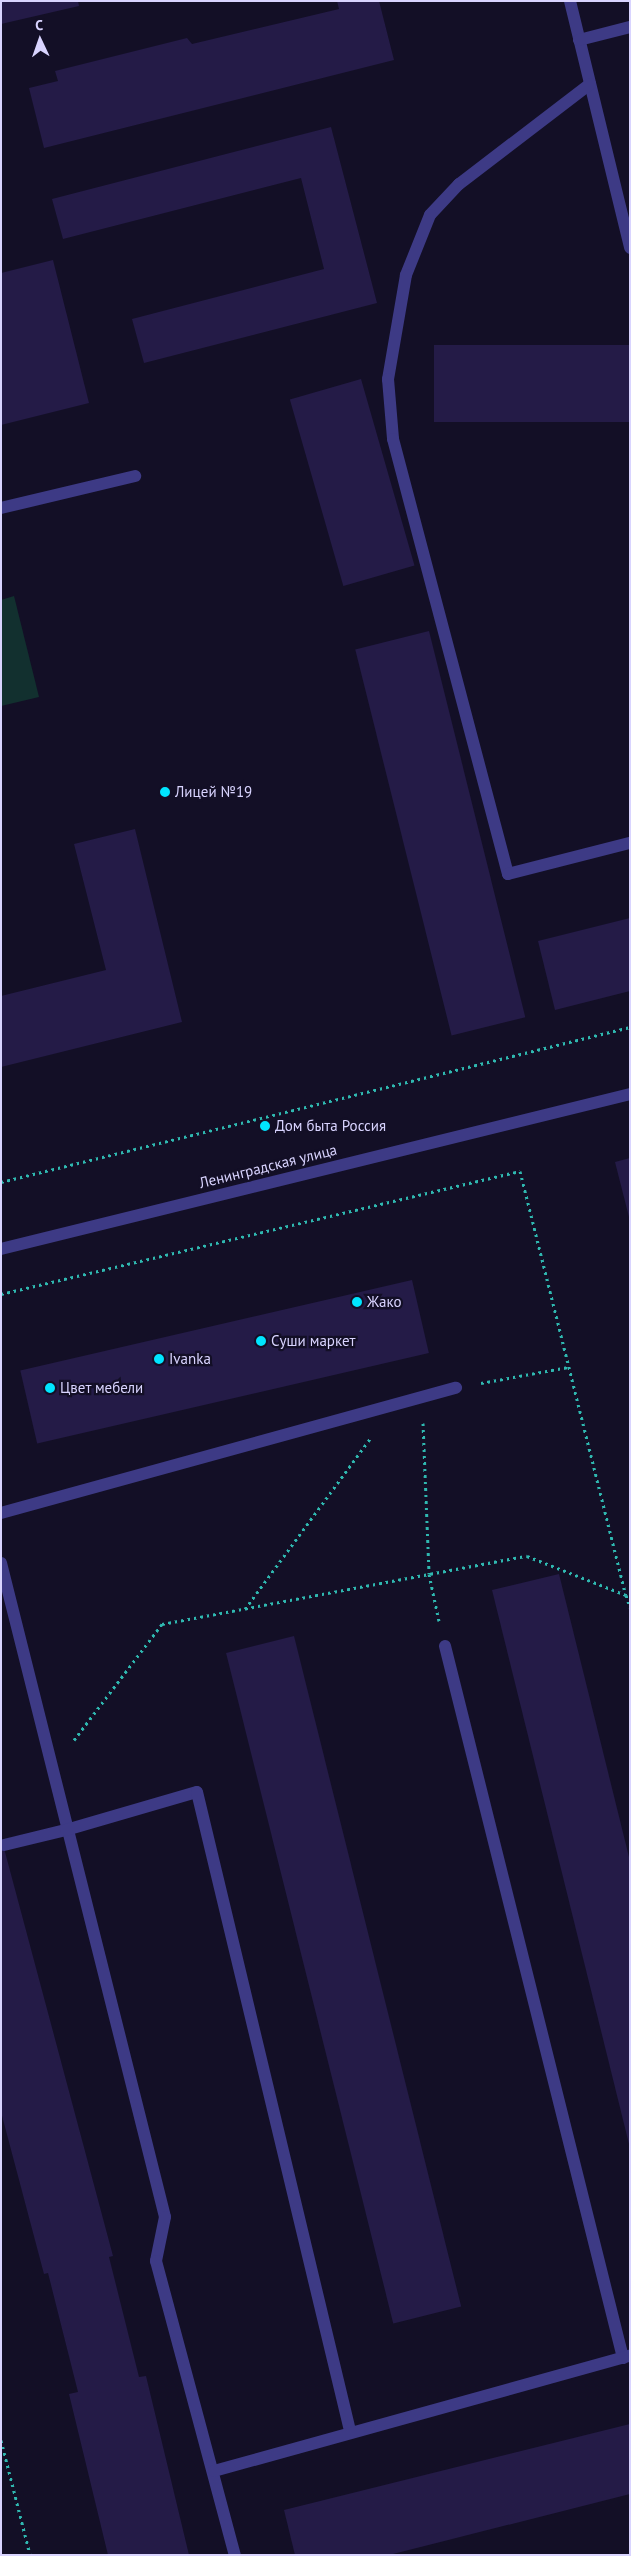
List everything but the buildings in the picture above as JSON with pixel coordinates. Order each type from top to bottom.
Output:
[{"type":"street","points":[[570,1],[630,248]]},
{"type":"street","points":[[579,40],[630,28]]},
{"type":"street","points":[[590,84],[459,184],[430,215],[406,275],[388,379],[393,439],[508,874],[630,843]]},
{"type":"street","points":[[1,508],[135,476]]},
{"type":"street","name":"Ленинградская улица","points":[[1,1249],[630,1094]]},
{"type":"street","points":[[1,1513],[456,1388]]},
{"type":"street","points":[[1,1563],[164,2217],[156,2261],[214,2471],[235,2555]]},
{"type":"street","points":[[214,2471],[350,2431],[626,2357],[445,1646]]},
{"type":"street","points":[[4,1845],[66,1830],[197,1792],[350,2431]]},
{"type":"path","points":[[1,1182],[630,1026]]},
{"type":"path","points":[[1,1294],[520,1172],[630,1607]]},
{"type":"path","points":[[456,1388],[569,1367]]},
{"type":"path","points":[[422,1398],[429,1574],[445,1646]]},
{"type":"path","points":[[245,1608],[396,1405]]},
{"type":"path","points":[[52,1768],[162,1624],[528,1556],[626,1595]]},
{"type":"path","points":[[1,2440],[30,2555]]},
{"type":"green space","points":[[14,596],[39,697],[1,706],[1,600]]},
{"type":"place","name":"Лицей №19","points":[[165,792]]},
{"type":"place","name":"Дом быта Россия","points":[[265,1126]]},
{"type":"place","name":"Жако","points":[[357,1302]]},
{"type":"place","name":"Суши маркет","points":[[261,1341]]},
{"type":"place","name":"Ivanka","points":[[159,1359]]},
{"type":"place","name":"Цвет мебели","points":[[50,1388]]}]
